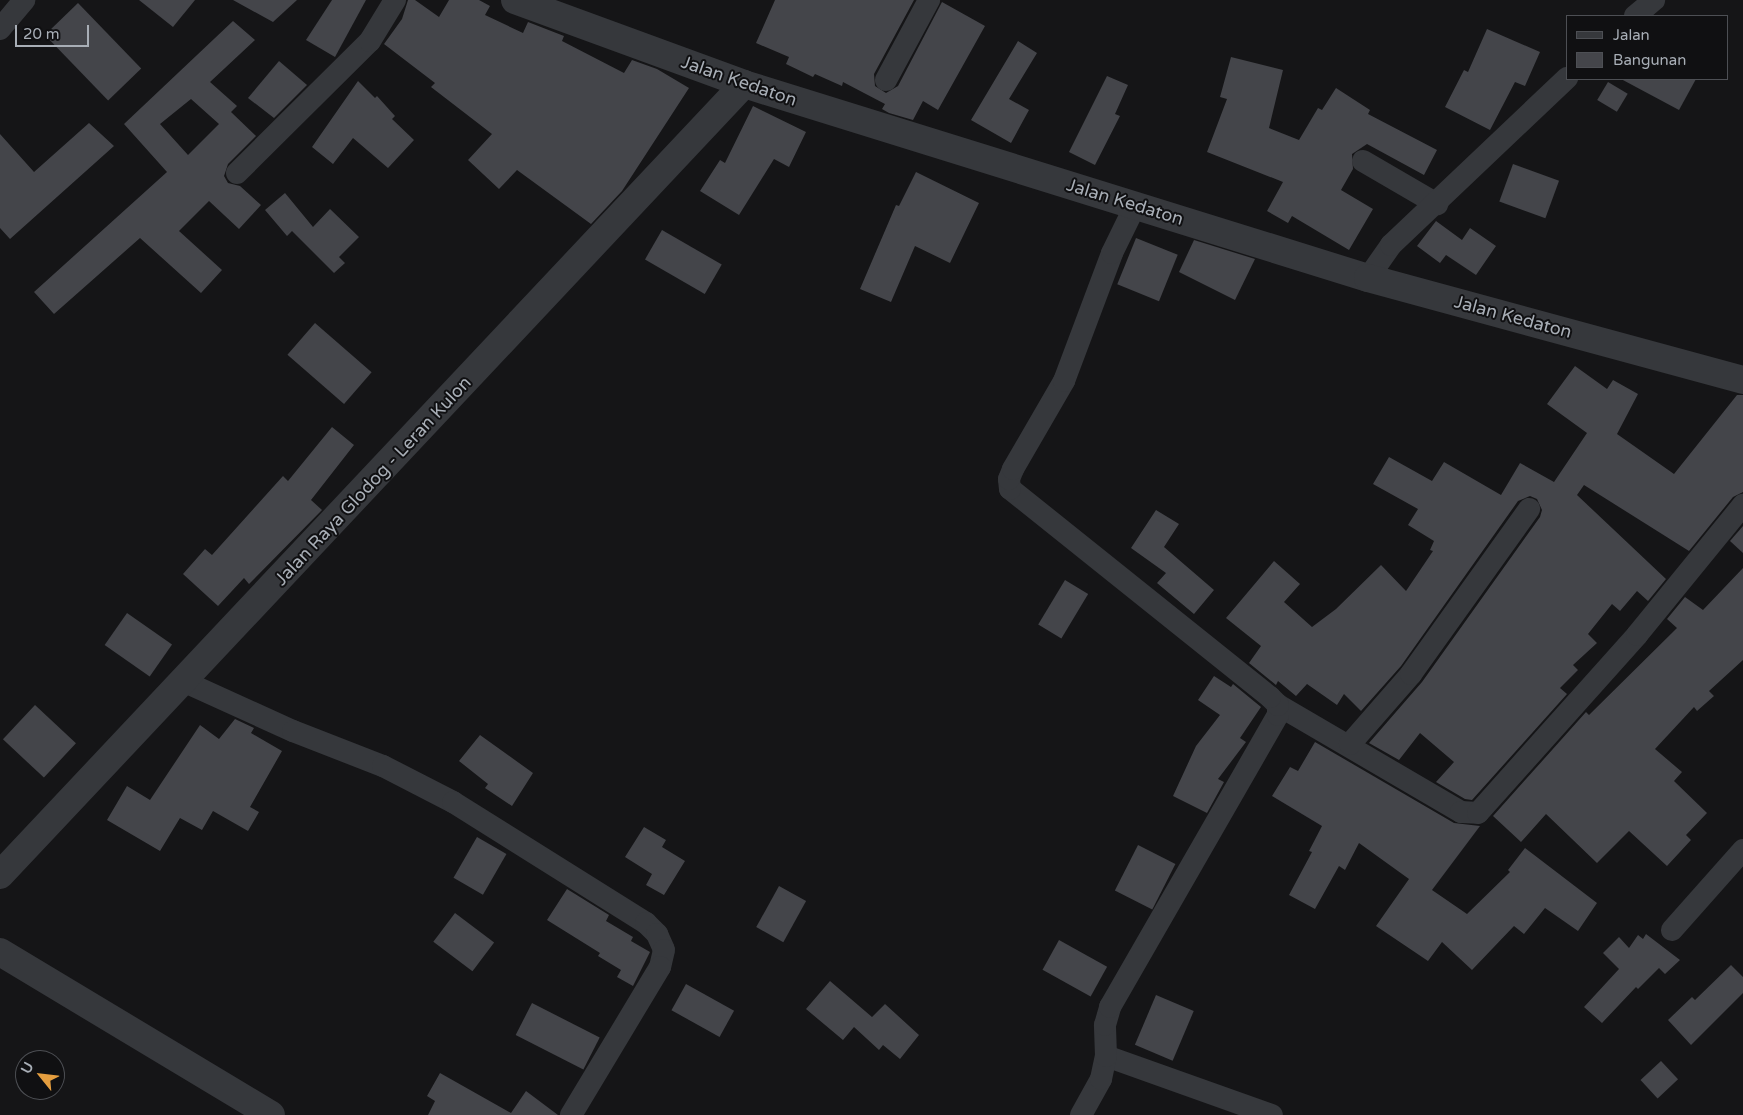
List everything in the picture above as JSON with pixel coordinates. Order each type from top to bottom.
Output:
[{"type":"street","points":[[0,29],[24,0]]},
{"type":"street","points":[[237,173],[370,41],[394,0]]},
{"type":"street","name":"Jalan Kedaton","points":[[515,0],[744,84],[1135,206],[1368,278],[1743,380]]},
{"type":"street","points":[[886,80],[929,0]]},
{"type":"street","points":[[1636,15],[1654,0]]},
{"type":"street","points":[[1368,278],[1391,245],[1438,204],[1566,79]]},
{"type":"street","name":"Jalan Raya Glodog - Leran Kulon","points":[[2,867],[185,682],[744,84]]},
{"type":"street","points":[[1363,161],[1438,204]]},
{"type":"street","points":[[1135,206],[1108,261],[1064,381],[1013,469],[1010,489],[1278,705],[1350,744],[1461,812],[1478,813],[1637,635],[1743,505]]},
{"type":"street","points":[[1350,744],[1411,674],[1528,509]]},
{"type":"street","points":[[185,682],[293,731],[383,766],[453,802],[646,923],[657,934],[664,950],[660,967],[571,1115]]},
{"type":"street","points":[[1082,1115],[1101,1079],[1106,1056],[1105,1025],[1110,1007],[1274,725],[1278,705]]},
{"type":"street","points":[[1672,930],[1743,850]]},
{"type":"street","points":[[0,952],[271,1115]]},
{"type":"street","points":[[1106,1056],[1272,1115]]},
{"type":"building","points":[[139,0],[195,0],[173,27]]},
{"type":"building","points":[[233,0],[297,0],[273,22]]},
{"type":"building","points":[[332,0],[366,0],[335,57],[306,40]]},
{"type":"building","points":[[408,0],[415,0],[439,17],[449,0],[479,0],[490,6],[485,15],[523,33],[528,22],[564,36],[562,41],[624,73],[632,60],[657,69],[689,88],[622,191],[591,224],[517,170],[499,189],[468,160],[492,134],[431,87],[435,83],[384,44],[402,19]]},
{"type":"building","points":[[775,0],[914,0],[874,74],[875,86],[886,93],[898,86],[942,2],[985,26],[938,110],[923,101],[913,120],[889,113],[882,109],[885,104],[843,82],[842,86],[815,74],[813,77],[786,64],[789,57],[756,43]]},
{"type":"building","points":[[78,3],[141,68],[108,100],[45,35]]},
{"type":"building","points":[[233,21],[255,40],[210,82],[237,106],[231,112],[256,136],[228,164],[224,176],[228,183],[240,186],[261,205],[239,229],[209,201],[179,231],[222,270],[201,293],[140,238],[54,314],[34,292],[167,172],[124,124]],"holes":[[[191,99],[219,124],[188,155],[160,124]]]},
{"type":"building","points":[[1487,29],[1540,52],[1525,86],[1515,82],[1490,130],[1445,107],[1464,70],[1468,72]]},
{"type":"building","points":[[1018,41],[1037,53],[1009,99],[1029,110],[1011,143],[971,120]]},
{"type":"building","points":[[1231,57],[1283,70],[1269,128],[1299,140],[1318,108],[1322,110],[1336,88],[1370,110],[1368,114],[1437,150],[1424,175],[1367,144],[1352,154],[1353,169],[1341,190],[1373,209],[1349,250],[1292,216],[1288,223],[1267,211],[1283,182],[1207,152],[1227,99],[1220,97]]},
{"type":"building","points":[[279,61],[307,85],[274,118],[248,98]]},
{"type":"building","points":[[1107,76],[1128,85],[1115,114],[1120,116],[1095,165],[1069,152]]},
{"type":"building","points":[[1623,80],[1695,80],[1679,110]]},
{"type":"building","points":[[358,81],[375,98],[377,96],[395,116],[392,119],[414,140],[388,168],[353,138],[333,164],[312,147]]},
{"type":"building","points":[[1608,82],[1628,94],[1617,112],[1597,100]]},
{"type":"building","points":[[753,106],[806,132],[789,167],[774,159],[739,215],[700,191],[720,160],[725,163]]},
{"type":"building","points":[[89,123],[114,146],[10,239],[0,228],[0,134],[34,172]]},
{"type":"building","points":[[1513,164],[1559,181],[1545,218],[1499,202]]},
{"type":"building","points":[[916,172],[979,203],[950,263],[915,246],[891,302],[860,289],[896,205],[899,206]]},
{"type":"building","points":[[285,193],[313,227],[330,209],[359,237],[339,257],[345,263],[334,273],[292,231],[287,236],[265,210]]},
{"type":"building","points":[[1436,221],[1462,240],[1470,228],[1496,246],[1476,275],[1446,255],[1440,263],[1417,246]]},
{"type":"building","points":[[662,230],[722,264],[705,294],[645,259]]},
{"type":"building","points":[[1136,238],[1178,255],[1159,301],[1117,284]]},
{"type":"building","points":[[1194,240],[1255,259],[1235,300],[1179,272]]},
{"type":"building","points":[[315,323],[372,372],[344,404],[287,355]]},
{"type":"building","points":[[1575,366],[1607,389],[1613,380],[1638,394],[1617,434],[1674,474],[1737,395],[1743,395],[1743,492],[1733,497],[1689,551],[1584,485],[1577,495],[1666,579],[1648,601],[1637,591],[1620,611],[1612,604],[1588,634],[1597,643],[1573,665],[1578,670],[1560,688],[1567,694],[1472,800],[1465,799],[1436,782],[1454,762],[1420,733],[1399,760],[1369,743],[1422,682],[1540,517],[1542,510],[1537,499],[1530,496],[1518,501],[1401,666],[1361,711],[1344,694],[1337,705],[1307,684],[1296,696],[1278,681],[1276,685],[1249,663],[1261,646],[1226,618],[1274,561],[1300,584],[1284,602],[1312,627],[1336,609],[1381,565],[1406,591],[1433,551],[1430,550],[1434,541],[1408,525],[1418,509],[1373,484],[1389,457],[1432,481],[1444,462],[1501,495],[1520,463],[1554,482],[1587,433],[1547,404]]},
{"type":"building","points":[[332,427],[354,445],[311,500],[322,510],[249,584],[244,578],[218,606],[183,574],[205,549],[212,555],[283,476],[288,481]]},
{"type":"building","points":[[1156,510],[1179,524],[1164,547],[1214,590],[1194,614],[1157,583],[1166,573],[1131,548]]},
{"type":"building","points":[[1743,526],[1743,553],[1730,541]]},
{"type":"building","points":[[1743,568],[1743,660],[1709,691],[1714,696],[1697,711],[1694,707],[1655,749],[1682,772],[1674,781],[1707,813],[1686,835],[1691,840],[1667,866],[1629,831],[1597,863],[1546,814],[1521,842],[1493,816],[1586,712],[1589,715],[1677,628],[1667,619],[1685,597],[1703,610]]},
{"type":"building","points":[[1065,580],[1088,594],[1061,638],[1038,625]]},
{"type":"building","points":[[127,613],[172,645],[150,676],[105,645]]},
{"type":"building","points":[[1214,676],[1231,687],[1233,684],[1261,707],[1240,738],[1246,742],[1218,779],[1224,782],[1207,813],[1173,796],[1196,746],[1220,715],[1198,700]]},
{"type":"building","points":[[35,705],[76,743],[44,778],[3,739]]},
{"type":"building","points":[[235,719],[254,728],[251,733],[282,751],[250,807],[259,812],[248,831],[213,811],[202,830],[180,818],[160,851],[107,820],[127,786],[150,800],[200,725],[219,739]]},
{"type":"building","points":[[480,735],[533,773],[512,806],[485,788],[488,784],[459,761]]},
{"type":"building","points":[[1315,742],[1454,823],[1480,826],[1432,890],[1467,914],[1510,872],[1508,870],[1525,848],[1597,903],[1578,931],[1545,908],[1524,934],[1514,926],[1472,970],[1442,942],[1428,961],[1376,926],[1409,879],[1359,843],[1345,870],[1339,866],[1315,909],[1289,895],[1312,852],[1309,851],[1322,826],[1272,796],[1290,767],[1298,771]]},
{"type":"building","points":[[644,827],[666,840],[662,847],[685,861],[664,895],[646,885],[652,874],[625,857]]},
{"type":"building","points":[[477,837],[506,854],[483,895],[454,878]]},
{"type":"building","points":[[1138,845],[1175,864],[1152,910],[1115,890]]},
{"type":"building","points":[[779,886],[806,901],[783,942],[756,927]]},
{"type":"building","points":[[567,889],[609,915],[606,921],[633,937],[631,941],[650,952],[633,986],[617,977],[621,970],[598,956],[600,953],[547,920]]},
{"type":"building","points":[[455,913],[494,942],[472,971],[433,942]]},
{"type":"building","points":[[1646,934],[1680,960],[1665,974],[1659,968],[1638,989],[1636,987],[1602,1023],[1584,1007],[1619,969],[1603,953],[1619,937],[1629,948],[1638,935],[1643,939]]},
{"type":"building","points":[[1059,940],[1107,967],[1091,996],[1043,970]]},
{"type":"building","points":[[1731,965],[1743,977],[1743,993],[1691,1045],[1668,1020],[1692,997],[1695,1000]]},
{"type":"building","points":[[830,981],[872,1017],[885,1004],[919,1035],[900,1059],[883,1045],[879,1050],[854,1027],[843,1040],[806,1009]]},
{"type":"building","points":[[686,984],[734,1011],[720,1037],[671,1010]]},
{"type":"building","points":[[1156,995],[1194,1011],[1173,1061],[1135,1045]]},
{"type":"building","points":[[532,1003],[600,1038],[583,1070],[516,1035]]},
{"type":"building","points":[[1661,1061],[1678,1079],[1658,1098],[1641,1080]]},
{"type":"building","points":[[440,1073],[511,1113],[526,1091],[558,1115],[428,1115],[435,1101],[427,1096]]}]
